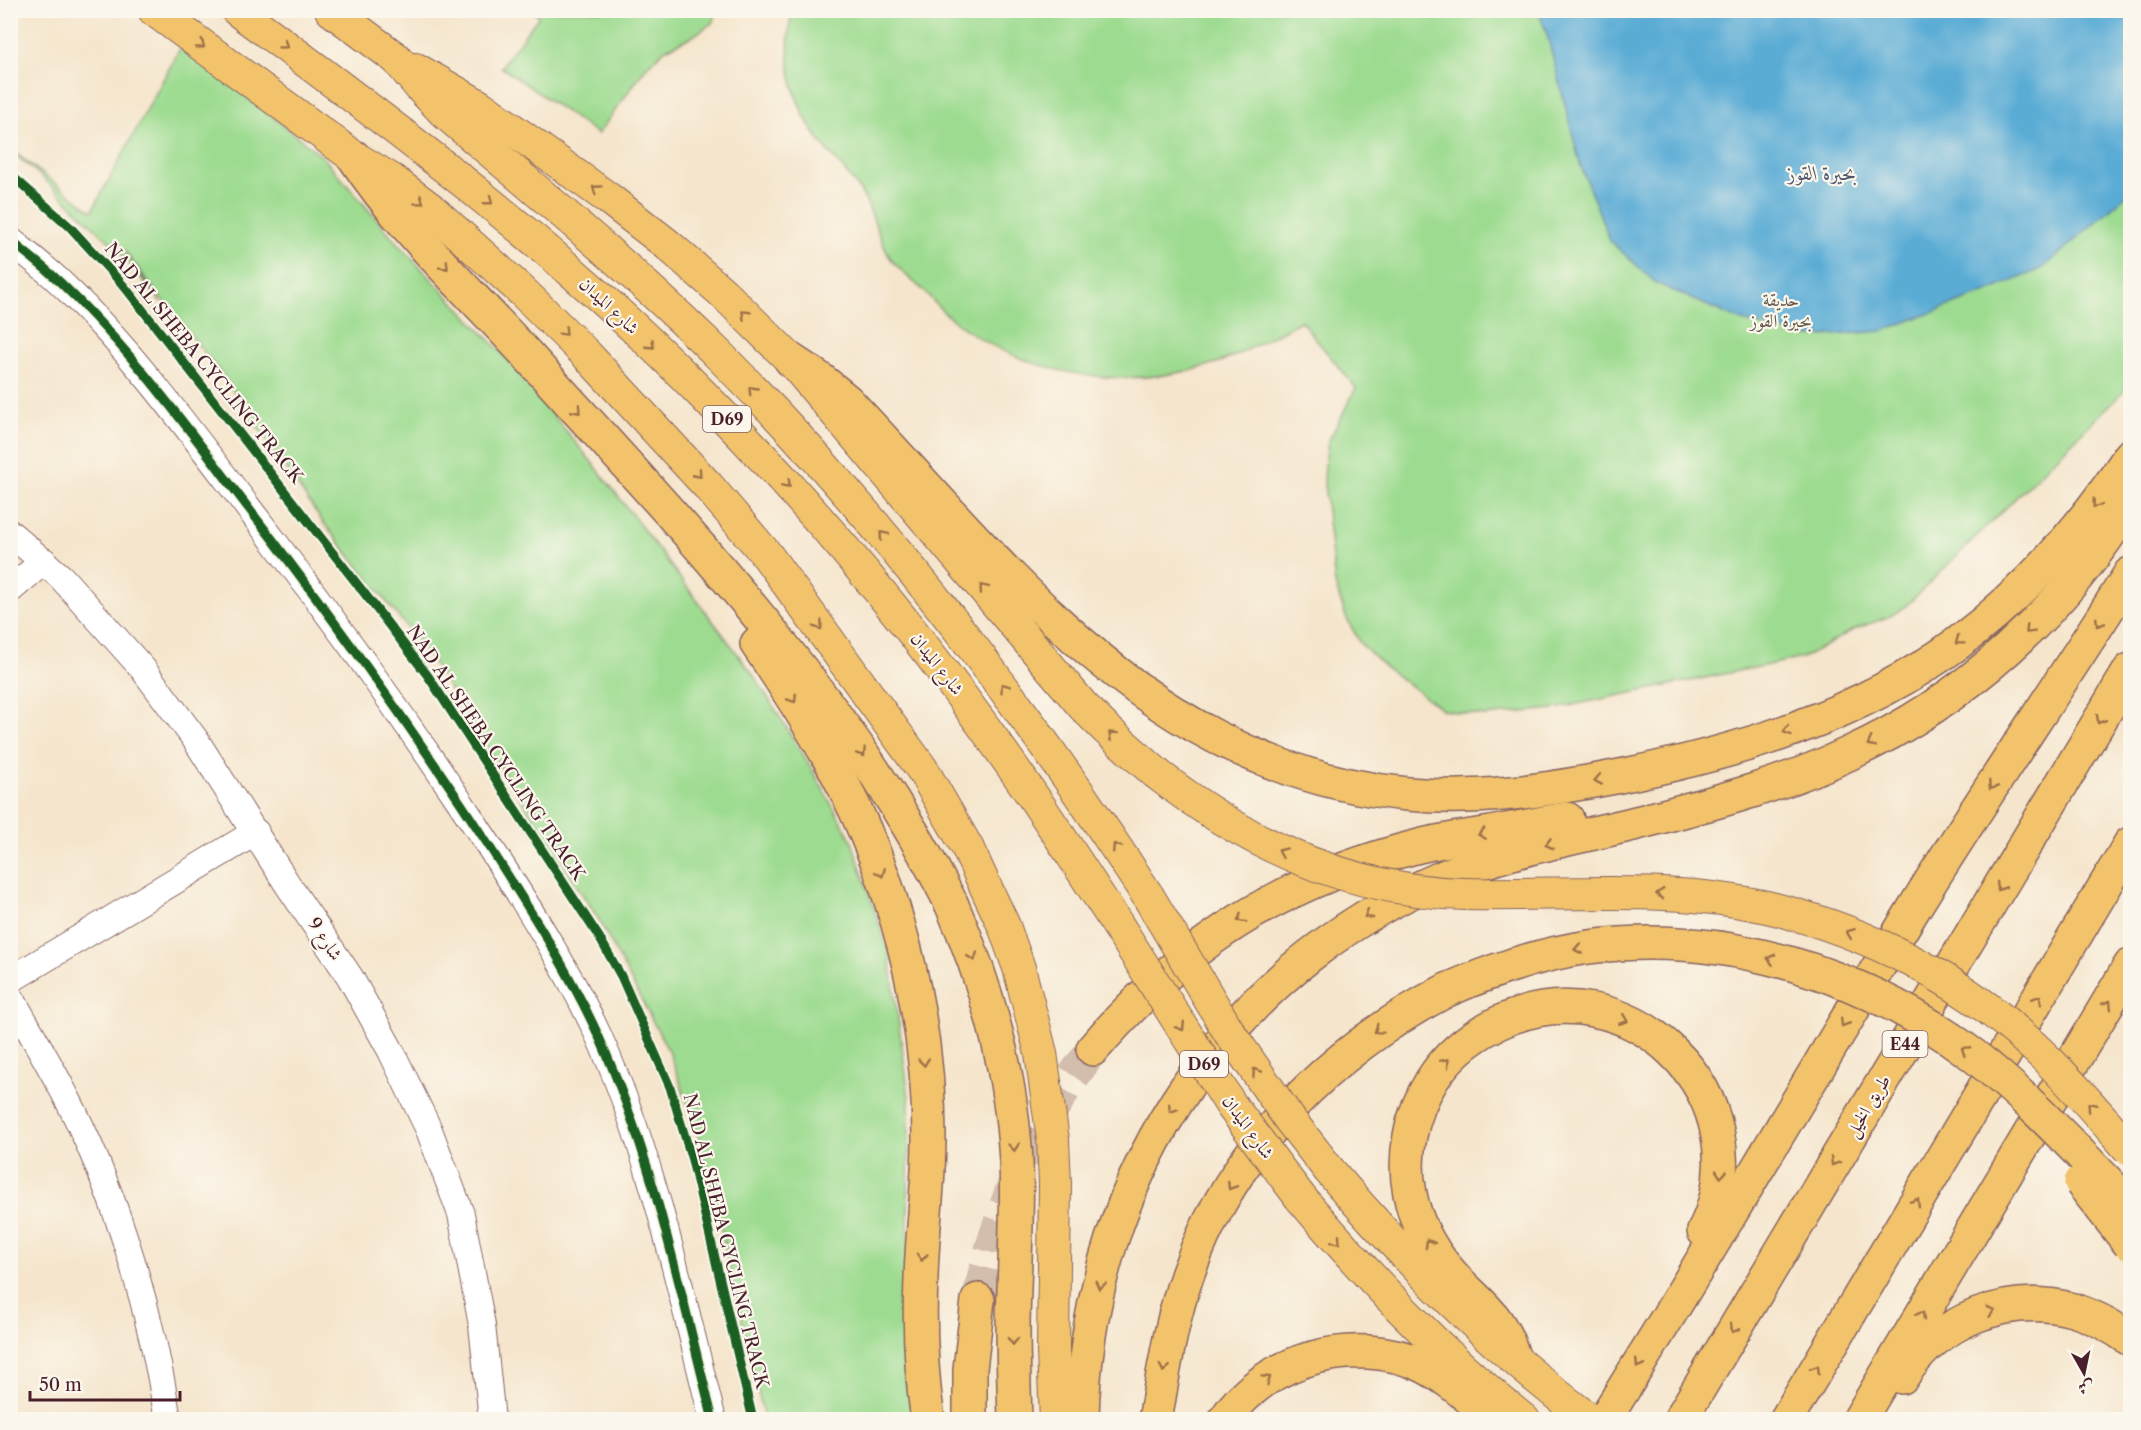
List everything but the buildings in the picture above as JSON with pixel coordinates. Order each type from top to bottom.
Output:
[{"type":"highway","points":[[354,157],[374,187],[409,229],[475,297],[770,627],[846,730],[913,832],[951,903],[981,978],[994,1023],[1005,1068],[1011,1114],[1016,1195],[1013,1324],[1016,1419]]},
{"type":"highway","points":[[791,360],[846,400],[997,561],[1053,617],[1089,650],[1144,693],[1214,736],[1275,764],[1339,783],[1408,794],[1480,796],[1588,782],[1642,771],[1737,747],[1799,727],[1880,691],[1919,669],[1956,644],[2036,574],[2078,528],[2130,456]]},
{"type":"highway","points":[[1082,1419],[1089,1338],[1102,1275],[1116,1228],[1142,1164],[1165,1120],[1210,1053],[1265,993],[1327,941],[1361,918],[1396,899],[1470,866],[1509,854],[1650,820],[1767,786],[1848,754],[1887,735],[1969,682],[2024,636],[2051,608],[2100,548],[2130,502]]},
{"type":"highway","points":[[682,526],[835,768],[870,844],[897,923],[916,1004],[927,1088],[928,1186],[920,1318],[928,1419]]},
{"type":"highway","points":[[1604,1419],[1670,1315],[1932,880],[2130,574]]},
{"type":"highway","name":"طريق الخيل","points":[[1680,1419],[2130,670]]},
{"type":"highway","points":[[1093,1049],[1143,994],[1204,944],[1254,911],[1286,894],[1354,865],[1422,845],[1456,838],[1767,786]]},
{"type":"highway","points":[[1786,1419],[2130,844]]},
{"type":"highway","points":[[1155,1419],[1170,1337],[1188,1273],[1205,1232],[1233,1181],[1276,1122],[1326,1071],[1383,1027],[1447,990],[1516,963],[1590,947],[1664,943],[1739,951],[1810,970],[1878,998],[1942,1033],[1972,1054],[2028,1101],[2130,1205]]},
{"type":"highway","points":[[1858,1419],[2130,966]]},
{"type":"highway","points":[[1513,1356],[1496,1319],[1447,1269],[1424,1234],[1410,1194],[1408,1152],[1411,1131],[1421,1100],[1437,1072],[1451,1056],[1484,1029],[1524,1013],[1566,1008],[1588,1009],[1629,1021],[1665,1044],[1687,1067],[1704,1092],[1718,1129],[1722,1169],[1719,1189],[1706,1226],[1681,1276],[1670,1315]]},
{"type":"highway","points":[[2028,1101],[2036,1120],[2058,1155],[2130,1244]]},
{"type":"highway","points":[[970,1419],[970,1369],[978,1300]]},
{"type":"highway","points":[[1875,1419],[1919,1355],[1951,1328],[1970,1317],[1990,1311],[2032,1305],[2064,1308],[2094,1318],[2130,1340]]},
{"type":"highway","points":[[1225,1419],[1255,1387],[1289,1366],[1328,1354],[1367,1352],[1386,1354],[1422,1366],[1510,1416]]},
{"type":"main road","points":[[154,10],[354,157],[392,180],[431,209],[466,238],[587,355],[649,420],[766,554],[922,769],[987,886],[1019,968],[1036,1031],[1048,1096],[1055,1184],[1053,1350],[1056,1419]]},
{"type":"main road","name":"شارع الميدان","points":[[237,10],[516,223],[574,273],[709,400],[764,459],[841,546],[929,654],[1013,768],[1117,924],[1231,1105],[1300,1197],[1367,1275],[1510,1416]]},
{"type":"main road","name":"D69","points":[[331,10],[397,58],[444,112],[653,292],[719,356],[831,474],[934,596],[995,675],[1099,821],[1253,1067],[1329,1170],[1397,1247],[1460,1310],[1537,1377],[1590,1419]]},
{"type":"main road","points":[[397,58],[480,106],[668,244],[723,293],[791,360],[1083,706],[1114,737],[1156,773],[1218,819],[1287,854],[1357,878],[1427,891],[1463,894],[1650,893],[1691,895],[1774,909],[1853,934],[1930,971],[1966,993],[2000,1018],[2062,1075],[2130,1150]]},
{"type":"street","points":[[10,240],[64,285],[120,345],[319,600],[436,764],[554,950],[599,1037],[641,1144],[660,1209],[713,1419]]},
{"type":"street","name":"شارع 9","points":[[10,533],[61,577],[143,669],[195,739],[350,977],[391,1050],[437,1149],[456,1197],[471,1260],[482,1325],[492,1419]]},
{"type":"street","points":[[10,590],[44,561]]},
{"type":"street","points":[[10,980],[256,832]]},
{"type":"street","points":[[10,996],[72,1108],[111,1199],[140,1285],[161,1374],[168,1419]]},
{"type":"green space","name":"حديقة بحيرة القوز","points":[[792,10],[2130,11],[2130,382],[2124,391],[1906,606],[1889,616],[1851,631],[1809,655],[1553,709],[1485,716],[1443,710],[1386,668],[1360,643],[1346,617],[1335,584],[1324,484],[1328,442],[1356,388],[1301,321],[1244,352],[1220,362],[1174,373],[1140,377],[1107,377],[1042,366],[981,339],[945,314],[891,259],[882,243],[864,197],[809,125],[801,110],[791,78],[788,45]]},
{"type":"green space","points":[[532,11],[718,11],[712,23],[693,36],[666,49],[647,66],[598,134],[501,67],[539,16]]},
{"type":"green space","points":[[182,45],[323,157],[398,244],[504,355],[599,471],[755,677],[806,759],[851,839],[889,954],[909,1097],[908,1221],[915,1419],[764,1419],[706,1162],[694,1121],[669,1052],[599,920],[422,646],[322,521],[226,380],[118,243],[161,302],[116,248],[41,176],[11,151],[10,149],[92,211]]},
{"type":"water","name":"بحيرة القوز","points":[[1538,11],[2130,11],[2130,192],[2043,268],[1982,294],[1882,331],[1810,337],[1742,321],[1656,283],[1610,241],[1580,164],[1546,31]]},
{"type":"tunnel","points":[[978,1300],[997,1231],[1021,1168],[1053,1108],[1093,1049]]},
{"type":"cycle path","name":"NAD AL SHEBA CYCLING TRACK","points":[[10,174],[70,227],[124,286],[372,603],[428,676],[599,937],[621,976],[670,1087],[692,1160],[753,1420]]},
{"type":"cycle path","points":[[10,240],[51,274],[93,315],[147,377],[198,442],[385,692],[465,809],[548,941],[599,1037],[635,1130],[651,1178],[677,1274],[713,1420]]}]
